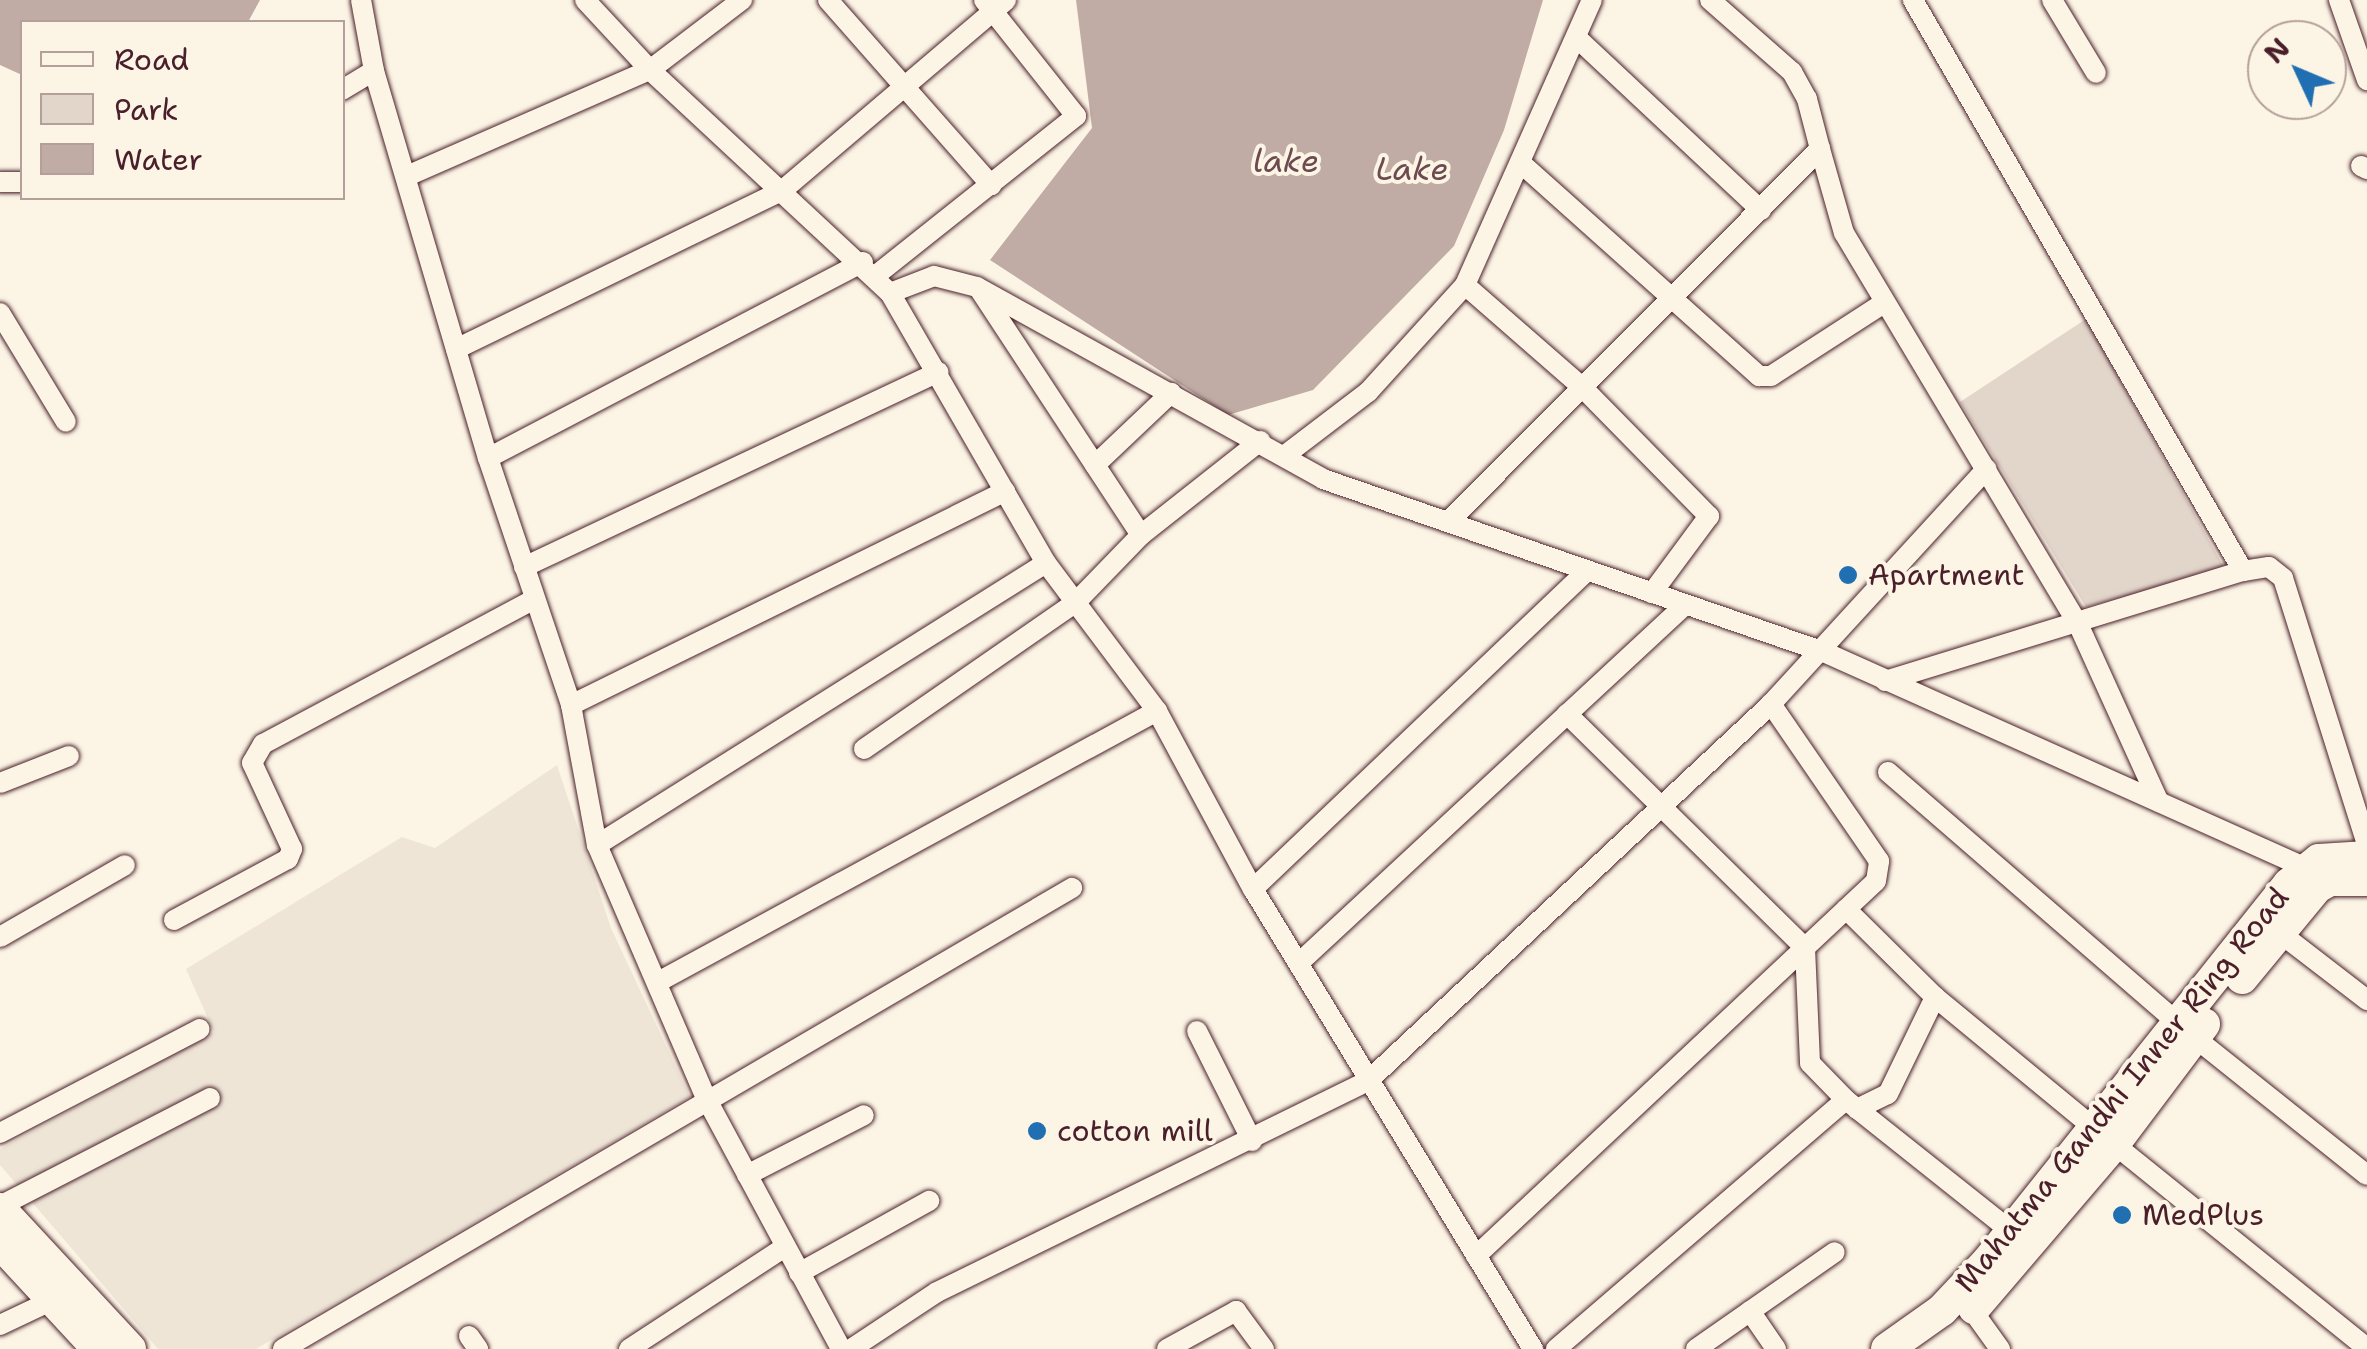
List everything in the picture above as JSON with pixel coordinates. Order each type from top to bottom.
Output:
[{"type":"main road","name":"Mahatma Gandhi Inner Ring Road","points":[[1923,1349],[1972,1310],[2306,868],[2339,856],[2367,857]]},
{"type":"main road","name":"Mahatma Gandhi Inner Ring Road","points":[[2186,1030],[2280,932],[2317,886],[2330,880],[2367,880]]},
{"type":"main road","name":"Mahatma Gandhi Inner Ring Road","points":[[1887,1349],[1942,1310],[2104,1136]]},
{"type":"main road","points":[[0,1208],[130,1349]]},
{"type":"main road","points":[[0,1243],[98,1349]]},
{"type":"street","points":[[361,0],[374,71],[488,458],[571,706],[597,844],[706,1098],[841,1349]]},
{"type":"street","points":[[585,0],[650,70],[869,269],[890,294],[1046,563],[1156,711],[1253,890],[1533,1349]]},
{"type":"street","points":[[407,176],[650,70],[742,0]]},
{"type":"street","points":[[828,0],[991,184]]},
{"type":"street","points":[[1284,456],[1368,392],[1464,286],[1523,165],[1592,0]]},
{"type":"street","points":[[1710,0],[1792,72],[1807,99],[1844,233],[2079,626],[2159,802]]},
{"type":"street","points":[[1913,0],[2243,571]]},
{"type":"street","points":[[2052,0],[2096,73]]},
{"type":"street","points":[[2339,0],[2367,80]]},
{"type":"street","points":[[456,349],[783,190],[995,4],[1076,116],[991,184],[869,269],[488,458]]},
{"type":"street","points":[[1577,38],[1761,210]]},
{"type":"street","points":[[345,88],[374,71]]},
{"type":"street","points":[[1450,520],[1820,150]]},
{"type":"street","points":[[1523,165],[1759,376],[1771,376],[1884,303]]},
{"type":"street","points":[[890,294],[934,276],[977,287],[1323,479],[1824,652],[2306,868]]},
{"type":"street","points":[[1464,286],[1582,388],[1709,516],[1652,593]]},
{"type":"street","points":[[977,287],[1141,535]]},
{"type":"street","points":[[0,313],[66,422]]},
{"type":"street","points":[[524,567],[938,372]]},
{"type":"street","points":[[1095,465],[1172,393]]},
{"type":"street","points":[[864,749],[1076,602],[1141,535],[1260,441]]},
{"type":"street","points":[[851,1349],[937,1292],[1368,1081],[1824,652],[1986,469]]},
{"type":"street","points":[[571,706],[1005,491]]},
{"type":"street","points":[[597,844],[1046,563]]},
{"type":"street","points":[[1885,680],[2079,626],[2243,571],[2269,568],[2283,578],[2367,844]]},
{"type":"street","points":[[1253,890],[1588,571]]},
{"type":"street","points":[[174,920],[288,860],[292,849],[252,764],[263,744],[535,600]]},
{"type":"street","points":[[1300,962],[1685,605]]},
{"type":"street","points":[[1476,1256],[1876,882],[1879,860],[1771,704]]},
{"type":"street","points":[[658,982],[1156,711]]},
{"type":"street","points":[[1567,714],[1805,948],[1810,1063],[1851,1104],[2012,1232]]},
{"type":"street","points":[[0,783],[70,756]]},
{"type":"street","points":[[1888,772],[2186,1030],[2367,1176]]},
{"type":"street","points":[[0,936],[125,866]]},
{"type":"street","points":[[283,1349],[706,1098],[922,980],[1072,888]]},
{"type":"street","points":[[1846,908],[1935,998],[2367,1348]]},
{"type":"street","points":[[2280,932],[2367,1000]]},
{"type":"street","points":[[1556,1349],[1851,1104],[1888,1094],[1935,998]]},
{"type":"street","points":[[0,1134],[200,1029]]},
{"type":"street","points":[[1197,1031],[1252,1141]]},
{"type":"street","points":[[0,1208],[210,1098]]},
{"type":"street","points":[[747,1175],[864,1114]]},
{"type":"street","points":[[799,1273],[928,1201]]},
{"type":"street","points":[[629,1349],[785,1247]]},
{"type":"street","points":[[1696,1349],[1835,1252]]},
{"type":"street","points":[[0,1325],[53,1300]]},
{"type":"street","points":[[1166,1349],[1236,1310],[1264,1349]]},
{"type":"street","points":[[1972,1310],[2000,1349]]},
{"type":"street","points":[[1750,1311],[1776,1349]]},
{"type":"shaded area","points":[[557,765],[611,928],[690,1097],[256,1349],[158,1349],[0,1165],[0,1149],[214,1032],[186,969],[402,837],[435,848]]},
{"type":"green space","points":[[2086,319],[2225,569],[2086,607],[1960,402]]},
{"type":"water","points":[[0,0],[260,0],[249,20],[20,20],[20,74],[0,65]]},
{"type":"water","name":"lake","points":[[1076,0],[1543,0],[1504,130],[1454,246],[1313,390],[1228,415],[990,260],[1092,128]]},
{"type":"place","name":"Apartment","points":[[1848,575]]},
{"type":"place","name":"cotton mill","points":[[1037,1131]]},
{"type":"place","name":"MedPlus","points":[[2122,1215]]},
{"type":"water label","name":"Lake","points":[[1412,169]]}]
